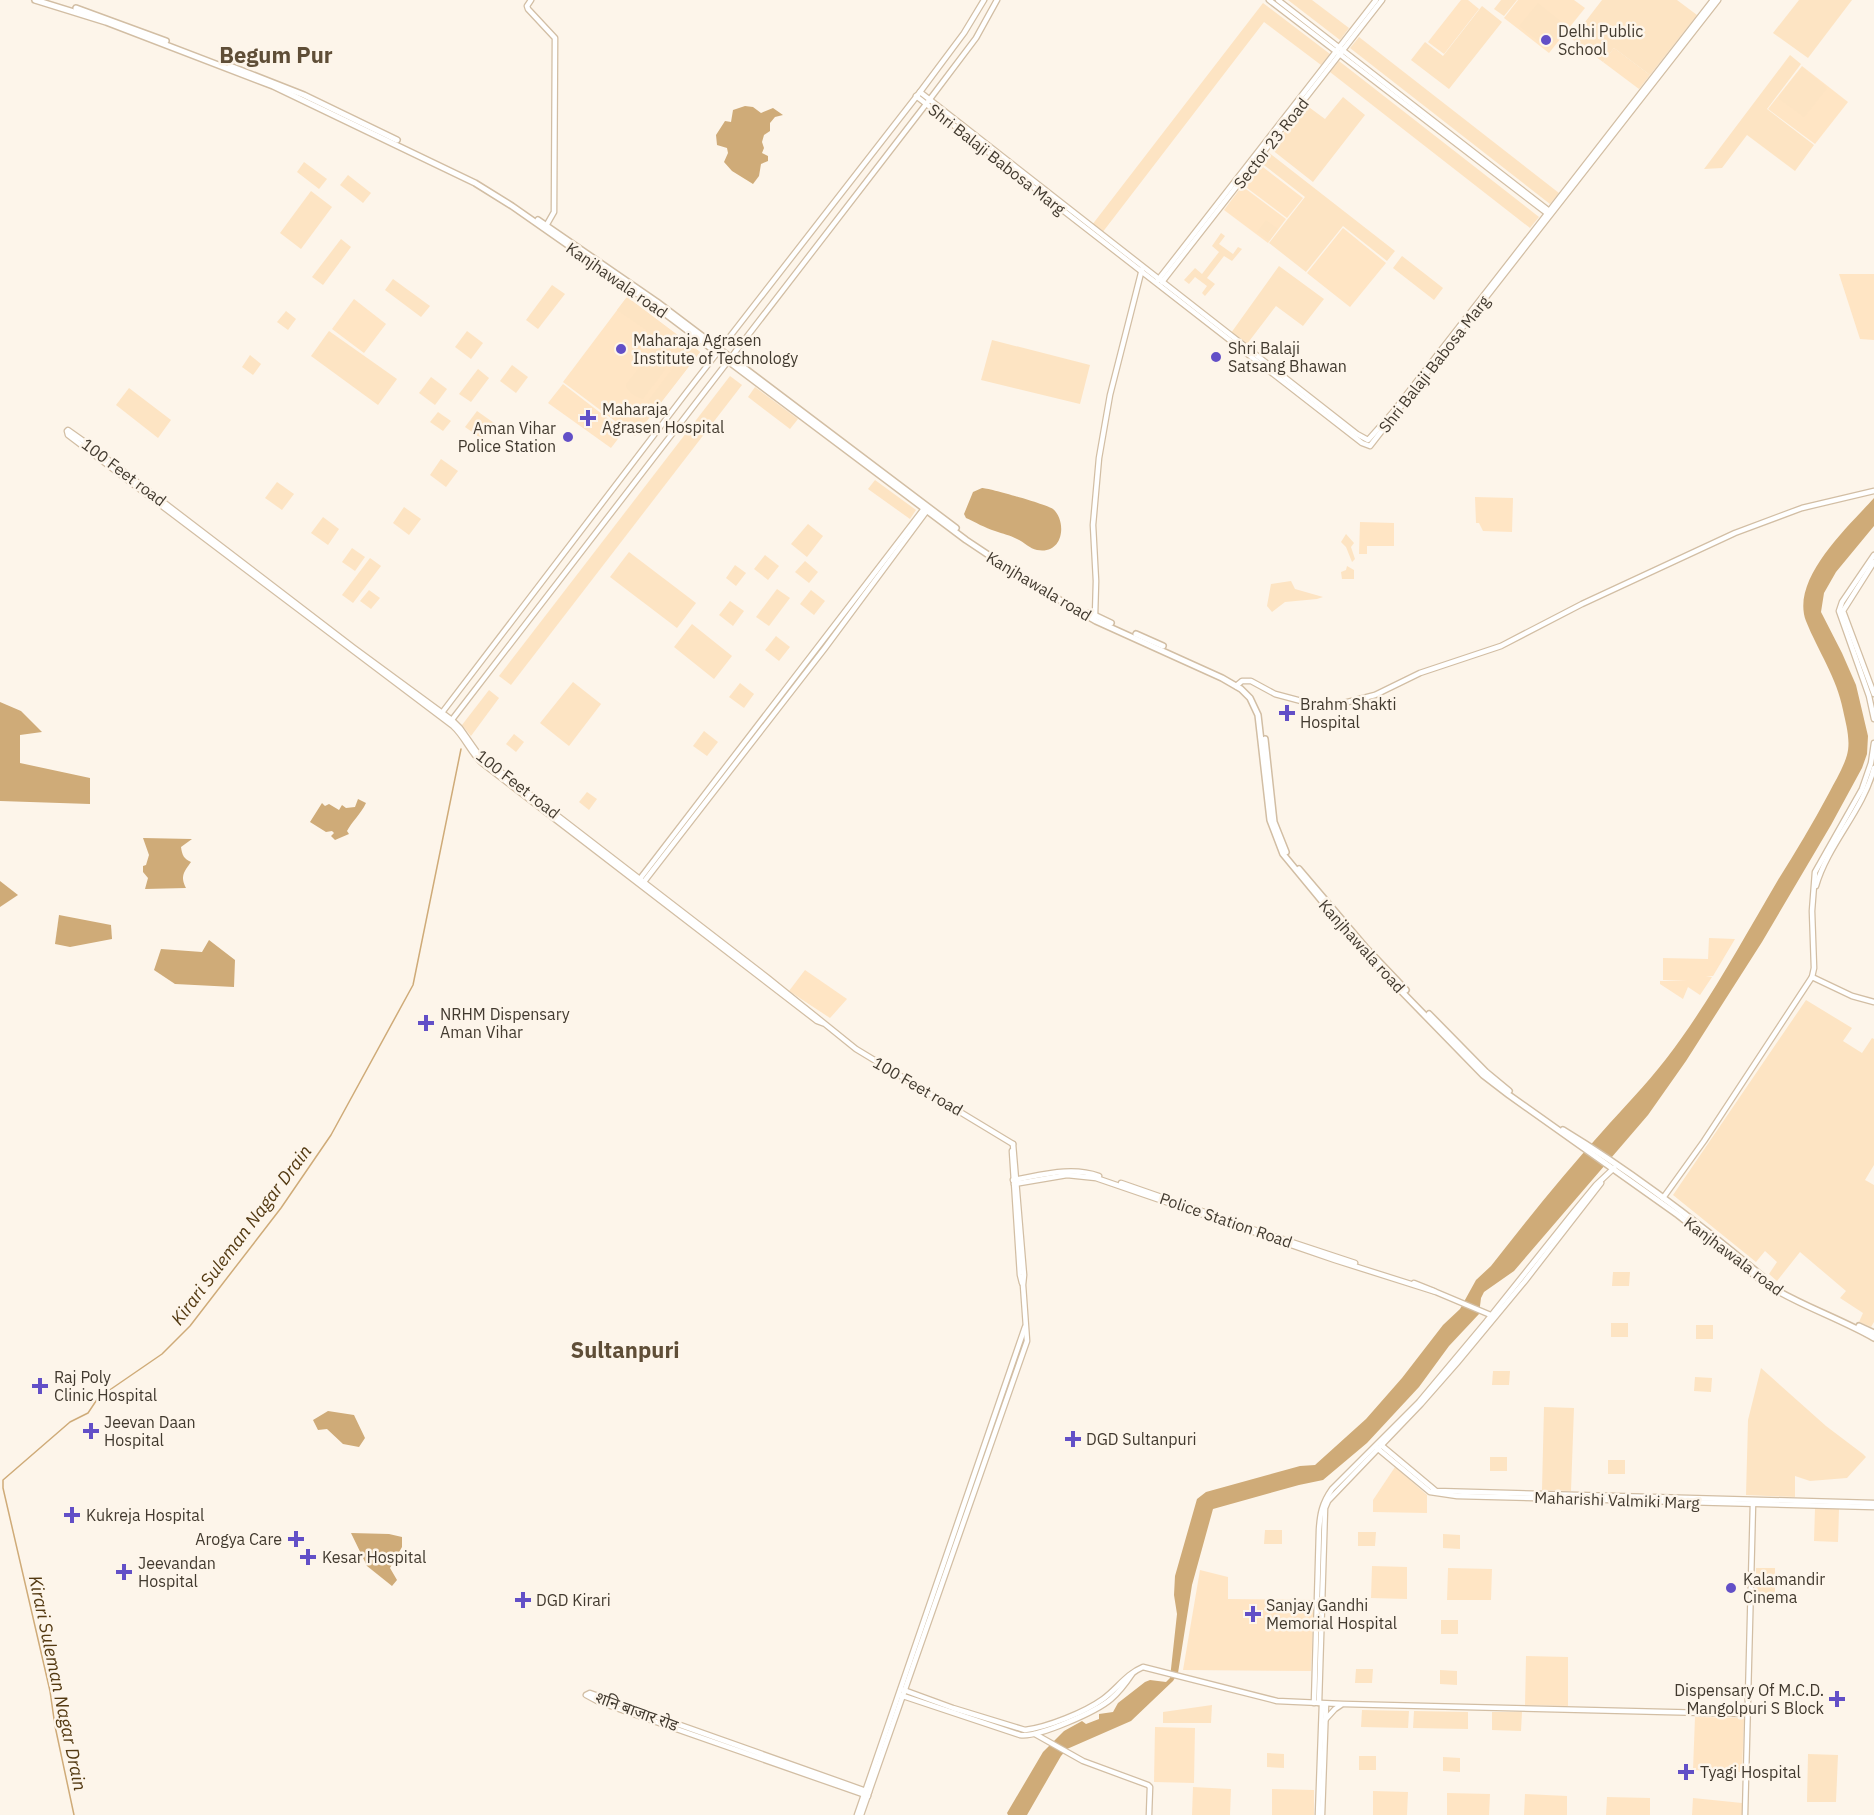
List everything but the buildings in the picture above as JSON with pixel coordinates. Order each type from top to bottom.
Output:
[{"type":"main road","name":"Kanjhawala road","points":[[35,0],[106,22],[266,83],[446,168],[512,206],[719,351]]},
{"type":"main road","name":"Kanjhawala road","points":[[47,0],[111,20],[304,95],[484,185],[657,302],[730,360],[1002,564],[1096,621],[1237,685]]},
{"type":"main road","name":"Kanjhawala road","points":[[927,508],[995,556],[1095,616],[1160,645],[1237,685],[1251,695],[1261,714],[1274,822],[1283,848],[1367,949],[1486,1072],[1586,1147],[1701,1225],[1779,1292],[1874,1338]]},
{"type":"main road","name":"Kanjhawala road","points":[[1751,1269],[1780,1289],[1874,1333]]},
{"type":"street","points":[[531,0],[527,6],[528,9],[555,38],[554,212],[546,225]]},
{"type":"street","points":[[441,715],[918,94],[964,33],[984,0]]},
{"type":"street","points":[[451,722],[976,38],[998,0]]},
{"type":"street","points":[[1269,0],[1549,213]]},
{"type":"street","points":[[1278,0],[1339,51]]},
{"type":"street","name":"Sector 23 Road","points":[[1159,282],[1376,0]]},
{"type":"street","name":"Sector 23 Road","points":[[1339,51],[1382,0]]},
{"type":"street","name":"Shri Balaji Babosa Marg","points":[[1549,213],[1713,0]]},
{"type":"street","name":"Shri Balaji Babosa Marg","points":[[918,94],[1142,269],[1353,431],[1368,440],[1393,412],[1718,0]]},
{"type":"street","points":[[1095,616],[1093,525],[1097,469],[1109,402],[1142,269]]},
{"type":"street","points":[[707,367],[718,375]]},
{"type":"street","name":"100 Feet road","points":[[441,715],[67,430],[68,435],[441,715],[460,728],[479,755],[825,1024],[873,1060],[1013,1144],[1015,1182]]},
{"type":"street","points":[[1237,685],[1242,681],[1251,681],[1275,694],[1324,707],[1374,694],[1420,673],[1501,646],[1587,602],[1735,533],[1791,511],[1872,493]]},
{"type":"street","points":[[640,882],[825,648],[927,508]]},
{"type":"street","points":[[1874,555],[1842,602],[1839,611],[1869,696],[1874,719]]},
{"type":"street","points":[[1874,562],[1843,611],[1874,694]]},
{"type":"street","points":[[1661,1200],[1710,1131],[1812,977],[1815,872],[1851,811],[1866,779],[1874,743]]},
{"type":"street","points":[[1814,891],[1819,873],[1854,813],[1874,768]]},
{"type":"street","points":[[1812,977],[1852,996],[1874,1002]]},
{"type":"street","points":[[1320,1815],[1318,1625],[1321,1507],[1332,1489],[1379,1446],[1494,1316],[1599,1188],[1612,1165]]},
{"type":"street","name":"Police Station Road","points":[[1015,1182],[1059,1172],[1092,1173],[1429,1288],[1494,1316]]},
{"type":"street","points":[[859,1815],[1026,1324],[1020,1275],[1015,1182]]},
{"type":"street","name":"Maharishi Valmiki Marg","points":[[1379,1446],[1434,1490],[1874,1505]]},
{"type":"street","points":[[1745,1815],[1753,1502]]},
{"type":"street","points":[[902,1692],[1018,1729],[1032,1729],[1092,1706],[1133,1672],[1143,1667],[1277,1701],[1748,1714]]},
{"type":"street","points":[[902,1692],[1020,1735],[1036,1735],[1102,1705],[1117,1693],[1133,1672]]},
{"type":"street","name":"शनि बाजार रोड","points":[[590,1693],[866,1793],[600,1702],[586,1695],[590,1693]]},
{"type":"street","points":[[1320,1703],[1325,1721],[1320,1815]]},
{"type":"street","points":[[1325,1721],[1335,1709],[1343,1704]]},
{"type":"street","points":[[1032,1729],[1036,1735],[1069,1754],[1148,1785],[1150,1787],[1149,1815]]},
{"type":"shaded area","points":[[1288,0],[1312,0],[1349,28],[1340,40]]},
{"type":"shaded area","points":[[1461,0],[1468,0],[1479,9],[1444,54],[1428,42]]},
{"type":"shaded area","points":[[1501,0],[1517,0],[1504,16],[1494,9]]},
{"type":"shaded area","name":"Delhi Public School","points":[[1518,0],[1574,0],[1585,8],[1549,53],[1504,18]]},
{"type":"shaded area","points":[[1602,0],[1677,0],[1697,15],[1650,75],[1614,48],[1603,62],[1572,39]]},
{"type":"shaded area","points":[[1799,0],[1852,0],[1808,58],[1773,33]]},
{"type":"shaded area","points":[[1263,3],[1330,54],[1321,65],[1264,22],[1102,233],[1092,225]]},
{"type":"shaded area","points":[[1538,3],[1567,26],[1548,49],[1519,26]]},
{"type":"shaded area","points":[[1482,6],[1502,22],[1449,89],[1411,60],[1425,42],[1443,56]]},
{"type":"shaded area","points":[[1359,37],[1559,193],[1550,204],[1350,48]]},
{"type":"shaded area","points":[[1614,48],[1650,75],[1639,89],[1603,62]]},
{"type":"shaded area","points":[[1790,55],[1801,64],[1767,109],[1814,145],[1795,171],[1747,135],[1722,168],[1704,169]]},
{"type":"shaded area","points":[[1339,61],[1539,217],[1530,228],[1330,72]]},
{"type":"shaded area","points":[[1802,66],[1848,102],[1815,144],[1768,109]]},
{"type":"shaded area","points":[[1802,67],[1827,88],[1804,117],[1778,98]]},
{"type":"shaded area","points":[[1343,97],[1365,115],[1313,182],[1271,149],[1306,105],[1325,119]]},
{"type":"shaded area","points":[[745,106],[753,107],[761,113],[773,108],[783,115],[775,117],[770,123],[770,131],[764,135],[762,153],[768,156],[768,161],[761,164],[759,176],[753,184],[732,171],[724,162],[728,153],[727,148],[717,145],[716,135],[725,121],[731,122],[733,110]]},
{"type":"shaded area","points":[[1268,152],[1395,251],[1387,261],[1343,226],[1306,272],[1269,243],[1305,197],[1260,162]]},
{"type":"shaded area","points":[[304,162],[327,179],[319,189],[297,172]]},
{"type":"shaded area","points":[[1259,164],[1303,198],[1287,218],[1243,185]]},
{"type":"shaded area","points":[[348,175],[371,193],[363,203],[340,185]]},
{"type":"shaded area","points":[[1242,186],[1286,219],[1268,243],[1224,210]]},
{"type":"shaded area","points":[[311,191],[332,207],[301,249],[280,233]]},
{"type":"shaded area","points":[[1266,220],[1278,229],[1269,241],[1257,232]]},
{"type":"shaded area","points":[[1343,228],[1386,263],[1350,307],[1307,273]]},
{"type":"shaded area","points":[[1221,233],[1225,236],[1219,244],[1233,254],[1238,247],[1242,249],[1232,261],[1224,256],[1207,278],[1215,284],[1205,296],[1202,293],[1207,286],[1195,277],[1189,284],[1184,280],[1195,268],[1202,274],[1219,252],[1212,246]]},
{"type":"shaded area","points":[[341,239],[351,247],[323,285],[312,277]]},
{"type":"shaded area","points":[[1402,256],[1443,288],[1434,300],[1393,268]]},
{"type":"shaded area","points":[[1279,266],[1324,299],[1303,326],[1276,306],[1247,344],[1231,333]]},
{"type":"shaded area","points":[[1839,274],[1874,274],[1874,340],[1860,339]]},
{"type":"shaded area","points":[[393,279],[430,306],[421,317],[385,290]]},
{"type":"shaded area","points":[[552,285],[565,294],[538,329],[526,320]]},
{"type":"shaded area","points":[[627,297],[700,352],[635,436],[563,382]]},
{"type":"shaded area","points":[[627,297],[700,352],[635,436],[627,429],[683,355],[617,310]]},
{"type":"shaded area","points":[[354,299],[386,324],[364,353],[332,329]]},
{"type":"shaded area","points":[[286,311],[296,319],[288,330],[277,322]]},
{"type":"shaded area","points":[[329,331],[397,379],[378,405],[311,356]]},
{"type":"shaded area","points":[[467,331],[483,343],[471,359],[455,347]]},
{"type":"shaded area","points":[[992,340],[1090,365],[1080,404],[981,380]]},
{"type":"shaded area","points":[[659,342],[667,347],[657,361],[666,368],[643,399],[630,392],[626,385]]},
{"type":"shaded area","points":[[250,355],[261,364],[253,375],[242,367]]},
{"type":"shaded area","points":[[512,365],[528,377],[516,393],[500,381]]},
{"type":"shaded area","points":[[478,369],[489,378],[471,402],[459,394]]},
{"type":"shaded area","points":[[730,376],[742,385],[511,685],[499,676]]},
{"type":"shaded area","points":[[431,377],[447,389],[435,405],[419,393]]},
{"type":"shaded area","name":"Maharaja Agrasen Hospital","points":[[563,384],[624,431],[611,448],[548,403]]},
{"type":"shaded area","points":[[755,387],[798,419],[790,429],[748,397]]},
{"type":"shaded area","points":[[129,388],[171,420],[158,438],[116,405]]},
{"type":"shaded area","points":[[477,411],[494,423],[482,439],[465,427]]},
{"type":"shaded area","points":[[438,412],[451,421],[443,431],[430,422]]},
{"type":"shaded area","points":[[441,459],[458,471],[446,487],[430,475]]},
{"type":"shaded area","points":[[875,480],[916,510],[910,519],[868,489]]},
{"type":"shaded area","points":[[277,482],[294,494],[282,510],[265,498]]},
{"type":"shaded area","points":[[982,488],[1053,509],[1060,521],[1058,542],[1046,550],[1037,550],[966,518],[964,514],[973,492]]},
{"type":"shaded area","points":[[1475,497],[1513,498],[1512,532],[1483,531],[1479,523],[1476,523]]},
{"type":"shaded area","points":[[1874,498],[1874,526],[1836,572],[1824,593],[1821,612],[1856,685],[1868,736],[1867,754],[1862,768],[1831,825],[1762,942],[1686,1061],[1648,1115],[1514,1271],[1484,1292],[1479,1314],[1449,1346],[1419,1387],[1367,1443],[1323,1480],[1213,1509],[1192,1585],[1178,1673],[1173,1681],[1131,1721],[1067,1749],[1027,1815],[1008,1815],[1007,1813],[1043,1752],[1064,1731],[1082,1721],[1086,1724],[1099,1719],[1099,1714],[1113,1712],[1118,1703],[1145,1682],[1150,1680],[1166,1682],[1170,1678],[1177,1614],[1174,1595],[1175,1576],[1197,1499],[1206,1492],[1300,1466],[1315,1465],[1366,1419],[1402,1378],[1443,1325],[1460,1309],[1476,1280],[1491,1266],[1559,1181],[1658,1069],[1697,1016],[1811,826],[1845,760],[1848,738],[1840,698],[1806,621],[1803,605],[1806,588],[1825,554]]},
{"type":"shaded area","points":[[404,507],[421,519],[409,535],[393,523]]},
{"type":"shaded area","points":[[323,517],[339,529],[328,545],[311,533]]},
{"type":"shaded area","points":[[1360,522],[1394,523],[1394,546],[1367,546],[1367,554],[1359,554]]},
{"type":"shaded area","points":[[808,524],[823,536],[807,557],[791,544]]},
{"type":"shaded area","points":[[1346,534],[1354,543],[1351,547],[1355,559],[1352,562],[1346,547],[1341,542]]},
{"type":"shaded area","points":[[352,548],[365,557],[355,571],[342,562]]},
{"type":"shaded area","points":[[629,552],[696,603],[677,628],[610,577]]},
{"type":"shaded area","points":[[765,555],[779,566],[768,580],[754,569]]},
{"type":"shaded area","points":[[370,558],[381,566],[353,603],[342,595]]},
{"type":"shaded area","points":[[805,561],[818,572],[809,583],[795,572]]},
{"type":"shaded area","points":[[735,565],[746,573],[736,586],[726,578]]},
{"type":"shaded area","points":[[1347,566],[1354,570],[1354,579],[1342,579],[1341,572],[1346,570]]},
{"type":"shaded area","points":[[1291,581],[1295,589],[1323,597],[1285,602],[1272,612],[1267,606],[1271,584]]},
{"type":"shaded area","points":[[777,589],[790,598],[769,626],[756,617]]},
{"type":"shaded area","points":[[369,590],[380,598],[371,609],[360,601]]},
{"type":"shaded area","points":[[811,590],[825,601],[814,615],[800,604]]},
{"type":"shaded area","points":[[730,601],[744,611],[733,626],[719,615]]},
{"type":"shaded area","points":[[692,624],[732,656],[714,679],[674,647]]},
{"type":"shaded area","points":[[776,636],[790,647],[779,661],[765,650]]},
{"type":"shaded area","points":[[573,682],[601,704],[569,746],[540,723]]},
{"type":"shaded area","points":[[740,683],[754,694],[744,708],[729,697]]},
{"type":"shaded area","points":[[489,690],[499,698],[471,736],[462,725]]},
{"type":"shaded area","points":[[0,702],[21,711],[42,732],[20,735],[20,763],[90,778],[90,804],[0,801]]},
{"type":"shaded area","points":[[704,731],[718,742],[707,756],[693,746]]},
{"type":"shaded area","points":[[514,734],[524,742],[516,752],[506,744]]},
{"type":"shaded area","points":[[587,792],[597,799],[589,810],[579,802]]},
{"type":"shaded area","points":[[358,799],[366,803],[347,831],[349,834],[335,840],[331,836],[334,833],[332,831],[326,832],[310,822],[322,803],[339,810],[342,805],[346,808],[355,807]]},
{"type":"shaded area","points":[[143,838],[192,839],[181,847],[184,856],[191,862],[184,874],[183,880],[186,888],[145,889],[148,878],[143,872],[143,866],[146,865],[149,855]]},
{"type":"shaded area","points":[[0,881],[18,895],[0,907]]},
{"type":"shaded area","points":[[59,915],[111,925],[112,939],[70,947],[55,944]]},
{"type":"shaded area","points":[[1709,938],[1735,939],[1713,976],[1706,976],[1712,977],[1700,995],[1688,987],[1683,999],[1660,984],[1660,981],[1687,981],[1663,980],[1663,958],[1708,959]]},
{"type":"shaded area","points":[[209,940],[235,960],[234,987],[175,984],[154,970],[161,949],[202,952]]},
{"type":"shaded area","points":[[805,970],[847,999],[830,1018],[789,991]]},
{"type":"shaded area","points":[[1806,1000],[1852,1028],[1843,1041],[1862,1053],[1872,1038],[1874,1039],[1874,1165],[1865,1180],[1874,1185],[1874,1322],[1871,1327],[1859,1322],[1863,1313],[1840,1298],[1846,1291],[1800,1252],[1777,1281],[1769,1274],[1777,1262],[1765,1251],[1756,1262],[1673,1195]]},
{"type":"shaded area","points":[[1613,1272],[1630,1272],[1629,1286],[1612,1286]]},
{"type":"shaded area","points":[[1611,1323],[1628,1323],[1628,1337],[1611,1337]]},
{"type":"shaded area","points":[[1696,1325],[1713,1325],[1713,1339],[1696,1339]]},
{"type":"shaded area","points":[[1761,1368],[1826,1426],[1866,1457],[1847,1478],[1810,1481],[1795,1476],[1795,1497],[1746,1495],[1748,1420]]},
{"type":"shaded area","points":[[1493,1371],[1510,1371],[1509,1385],[1492,1385]]},
{"type":"shaded area","points":[[1695,1377],[1712,1378],[1711,1392],[1694,1391]]},
{"type":"shaded area","points":[[1544,1407],[1574,1408],[1571,1491],[1542,1490]]},
{"type":"shaded area","points":[[328,1411],[354,1415],[365,1438],[359,1447],[343,1444],[327,1429],[318,1430],[313,1420]]},
{"type":"shaded area","points":[[1490,1457],[1507,1457],[1507,1471],[1490,1471]]},
{"type":"shaded area","points":[[1608,1460],[1625,1460],[1625,1474],[1608,1474]]},
{"type":"shaded area","points":[[1395,1467],[1427,1495],[1427,1513],[1373,1512],[1373,1500]]},
{"type":"shaded area","points":[[1815,1508],[1839,1509],[1838,1542],[1814,1541]]},
{"type":"shaded area","points":[[1265,1530],[1282,1530],[1282,1544],[1264,1544]]},
{"type":"shaded area","points":[[1358,1532],[1376,1532],[1375,1546],[1358,1546]]},
{"type":"shaded area","points":[[351,1533],[389,1534],[402,1537],[402,1547],[390,1568],[397,1580],[392,1586],[367,1566]]},
{"type":"shaded area","points":[[1443,1534],[1460,1535],[1460,1549],[1443,1548]]},
{"type":"shaded area","points":[[1372,1566],[1407,1567],[1407,1599],[1371,1598]]},
{"type":"shaded area","points":[[1448,1568],[1492,1569],[1491,1600],[1447,1600]]},
{"type":"shaded area","points":[[1756,1568],[1775,1568],[1775,1597],[1756,1597]]},
{"type":"shaded area","name":"Sanjay Gandhi Memorial Hospital","points":[[1200,1570],[1228,1577],[1228,1599],[1314,1600],[1311,1671],[1183,1670]]},
{"type":"shaded area","points":[[1441,1620],[1458,1620],[1458,1634],[1441,1634]]},
{"type":"shaded area","points":[[1526,1656],[1568,1657],[1568,1706],[1525,1705]]},
{"type":"shaded area","points":[[1356,1669],[1373,1669],[1372,1683],[1355,1683]]},
{"type":"shaded area","points":[[1440,1670],[1457,1671],[1457,1685],[1440,1684]]},
{"type":"shaded area","points":[[1212,1705],[1211,1723],[1163,1723],[1163,1712]]},
{"type":"shaded area","points":[[1362,1710],[1409,1711],[1408,1728],[1361,1727]]},
{"type":"shaded area","points":[[1414,1711],[1468,1712],[1468,1729],[1413,1728]]},
{"type":"shaded area","points":[[1492,1712],[1522,1712],[1521,1731],[1492,1730]]},
{"type":"shaded area","points":[[1695,1717],[1744,1718],[1742,1772],[1693,1770]]},
{"type":"shaded area","points":[[1155,1727],[1195,1728],[1194,1783],[1154,1782]]},
{"type":"shaded area","points":[[1267,1753],[1284,1754],[1284,1768],[1267,1767]]},
{"type":"shaded area","points":[[1808,1754],[1838,1755],[1836,1802],[1807,1802]]},
{"type":"shaded area","points":[[1359,1756],[1376,1756],[1376,1770],[1359,1770]]},
{"type":"shaded area","points":[[1443,1757],[1460,1758],[1460,1772],[1443,1771]]},
{"type":"shaded area","points":[[1193,1787],[1231,1789],[1230,1815],[1192,1815]]},
{"type":"shaded area","points":[[1272,1789],[1314,1790],[1314,1815],[1272,1815]]},
{"type":"shaded area","points":[[1373,1791],[1408,1792],[1407,1815],[1373,1815]]},
{"type":"shaded area","points":[[1447,1793],[1490,1794],[1489,1815],[1447,1815]]},
{"type":"shaded area","points":[[1525,1794],[1567,1796],[1567,1815],[1524,1815]]},
{"type":"shaded area","points":[[1607,1797],[1650,1798],[1650,1815],[1606,1815]]},
{"type":"shaded area","points":[[1693,1798],[1742,1803],[1742,1815],[1692,1815]]},
{"type":"waterway","name":"Kirari Suleman Nagar Drain","points":[[74,1815],[50,1691],[3,1480],[70,1422],[88,1413],[98,1398],[162,1354],[190,1326],[281,1208],[331,1135],[413,985],[461,749]]},
{"type":"place","name":"Delhi Public School","points":[[1546,40]]},
{"type":"place","name":"Maharaja Agrasen Institute of Technology","points":[[621,349]]},
{"type":"place","name":"Shri Balaji Satsang Bhawan","points":[[1216,357]]},
{"type":"place","name":"Maharaja Agrasen Hospital","points":[[588,418]]},
{"type":"place","name":"Aman Vihar Police Station","points":[[568,437]]},
{"type":"place","name":"Brahm Shakti Hospital","points":[[1287,713]]},
{"type":"place","name":"NRHM Dispensary Aman Vihar","points":[[426,1023]]},
{"type":"place","name":"Raj Poly Clinic Hospital","points":[[40,1386]]},
{"type":"place","name":"Jeevan Daan Hospital","points":[[91,1431]]},
{"type":"place","name":"DGD Sultanpuri","points":[[1073,1439]]},
{"type":"place","name":"Kukreja Hospital","points":[[72,1515]]},
{"type":"place","name":"Arogya Care","points":[[296,1539]]},
{"type":"place","name":"Kesar Hospital","points":[[308,1557]]},
{"type":"place","name":"Jeevandan Hospital","points":[[124,1572]]},
{"type":"place","name":"Kalamandir Cinema","points":[[1731,1588]]},
{"type":"place","name":"DGD Kirari","points":[[523,1600]]},
{"type":"place","name":"Sanjay Gandhi Memorial Hospital","points":[[1253,1614]]},
{"type":"place","name":"Dispensary Of M.C.D. Mangolpuri S Block","points":[[1837,1699]]},
{"type":"place","name":"Tyagi Hospital","points":[[1686,1772]]},
{"type":"district","name":"Begum Pur","points":[[276,54]]},
{"type":"district","name":"Sultanpuri","points":[[625,1349]]}]
